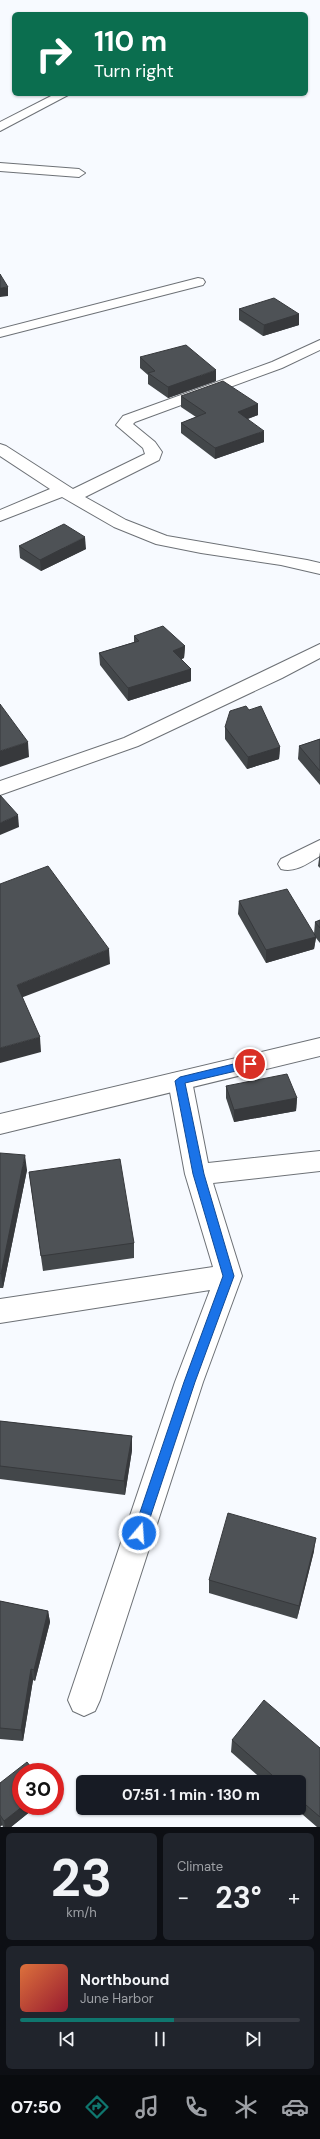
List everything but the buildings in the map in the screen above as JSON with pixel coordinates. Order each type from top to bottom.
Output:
[{"type":"street","points":[[0,127],[60,96]]},
{"type":"street","points":[[0,167],[79,173]]},
{"type":"street","points":[[0,333],[198,282]]},
{"type":"street","points":[[0,516],[68,493],[153,457],[154,452],[149,445],[124,425],[129,419],[277,365],[320,344]]},
{"type":"street","points":[[0,450],[68,493],[131,528],[160,540],[194,548],[294,560],[320,569]]},
{"type":"street","points":[[0,788],[131,742],[275,674],[320,650]]},
{"type":"street","points":[[289,864],[320,847]]},
{"type":"street","points":[[0,1124],[320,1047]]},
{"type":"street","points":[[84,1700],[187,1390],[229,1276],[198,1174],[180,1081]]},
{"type":"street","points":[[198,1174],[320,1161]]},
{"type":"street","points":[[0,1311],[229,1276]]},
{"type":"route","points":[[139,1533],[190,1382],[229,1276],[198,1174],[180,1081],[250,1064]]}]
